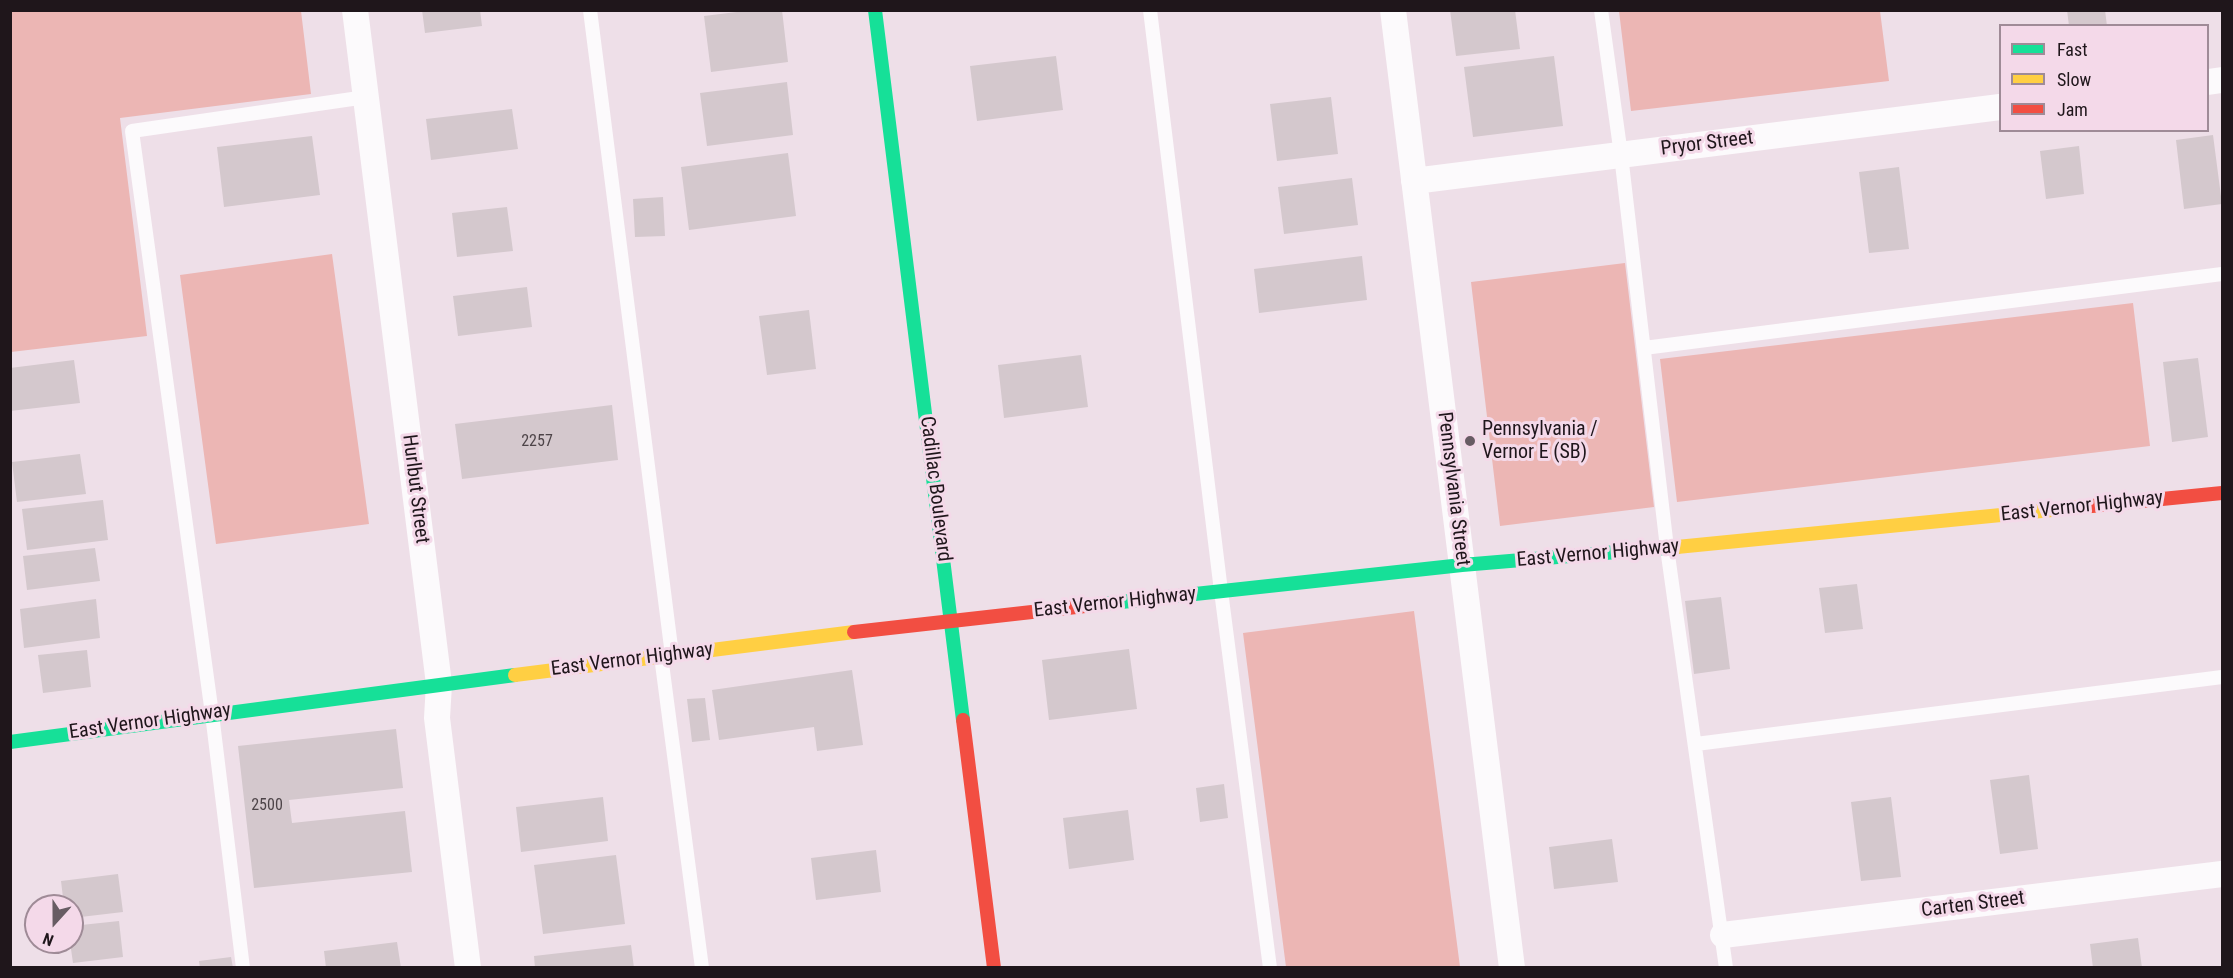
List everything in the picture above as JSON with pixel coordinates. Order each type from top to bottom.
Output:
[{"type":"street","name":"Hurlbut Street","points":[[355,10],[439,684],[437,718],[468,968]]},
{"type":"street","name":"Cadillac Boulevard","points":[[875,10],[994,968]]},
{"type":"street","name":"Pennsylvania Street","points":[[1393,10],[1512,968]]},
{"type":"street","name":"Pryor Street","points":[[1414,181],[1999,107]]},
{"type":"street","name":"East Vernor Highway","points":[[10,742],[439,684],[951,620],[1462,565],[1667,548],[2223,493]]},
{"type":"street","name":"Carten Street","points":[[1722,935],[2223,874]]},
{"type":"lane","points":[[590,10],[702,968]]},
{"type":"lane","points":[[1150,10],[1270,968]]},
{"type":"lane","points":[[1601,10],[1621,155],[1667,548],[1726,968]]},
{"type":"lane","points":[[243,968],[212,714],[132,131],[366,98]]},
{"type":"lane","points":[[1644,348],[2223,274]]},
{"type":"lane","points":[[1696,744],[2223,677]]},
{"type":"shaded area","points":[[10,11],[301,11],[311,94],[120,118],[147,336],[11,352]]},
{"type":"shaded area","points":[[1619,11],[1880,11],[1889,81],[1631,111]]},
{"type":"shaded area","points":[[332,254],[369,524],[216,544],[180,275]]},
{"type":"shaded area","points":[[1625,263],[1654,507],[1500,526],[1471,282]]},
{"type":"shaded area","points":[[2133,303],[2150,446],[1677,502],[1660,359]]},
{"type":"shaded area","points":[[1414,611],[1460,967],[1286,967],[1243,633]]},
{"type":"building","points":[[422,10],[480,10],[482,26],[425,33]]},
{"type":"building","points":[[753,10],[782,10],[788,62],[711,72],[704,16]]},
{"type":"building","points":[[1450,10],[1515,10],[1520,49],[1456,56]]},
{"type":"building","points":[[2067,10],[2105,10],[2107,24],[2069,24]]},
{"type":"building","points":[[1056,56],[1063,110],[977,121],[970,66]]},
{"type":"building","points":[[1554,56],[1563,126],[1473,137],[1464,67]]},
{"type":"building","points":[[787,82],[793,135],[707,146],[700,93]]},
{"type":"building","points":[[1331,97],[1338,154],[1277,161],[1270,104]]},
{"type":"building","points":[[512,109],[518,149],[431,160],[426,119]]},
{"type":"building","points":[[2213,135],[2222,204],[2184,209],[2176,140]]},
{"type":"building","points":[[312,136],[320,195],[224,207],[217,147]]},
{"type":"building","points":[[2079,146],[2084,194],[2046,199],[2040,151]]},
{"type":"building","points":[[788,153],[796,216],[689,230],[681,167]]},
{"type":"building","points":[[1899,167],[1909,249],[1869,253],[1859,172]]},
{"type":"building","points":[[1352,178],[1358,225],[1284,234],[1278,187]]},
{"type":"building","points":[[663,197],[665,236],[635,237],[633,199]]},
{"type":"building","points":[[507,207],[513,251],[457,257],[452,213]]},
{"type":"building","points":[[1362,256],[1367,300],[1259,313],[1254,269]]},
{"type":"building","points":[[527,287],[532,327],[458,336],[453,296]]},
{"type":"building","points":[[809,310],[816,369],[767,375],[759,316]]},
{"type":"building","points":[[1081,355],[1088,407],[1004,418],[998,365]]},
{"type":"building","points":[[2198,358],[2208,437],[2172,442],[2163,362]]},
{"type":"building","points":[[74,360],[80,403],[10,411],[10,368]]},
{"type":"building","points":[[612,405],[618,460],[462,479],[455,424]]},
{"type":"building","points":[[80,454],[86,494],[17,502],[12,462]]},
{"type":"building","points":[[103,500],[108,540],[27,550],[22,509]]},
{"type":"building","points":[[95,548],[100,581],[27,590],[23,556]]},
{"type":"building","points":[[1857,584],[1863,629],[1825,633],[1819,588]]},
{"type":"building","points":[[1721,597],[1730,669],[1694,674],[1685,601]]},
{"type":"building","points":[[96,599],[100,638],[24,648],[20,609]]},
{"type":"building","points":[[1129,649],[1137,709],[1049,720],[1042,660]]},
{"type":"building","points":[[87,650],[91,687],[43,693],[38,655]]},
{"type":"building","points":[[852,670],[863,745],[817,751],[814,727],[719,740],[712,690]]},
{"type":"building","points":[[705,698],[710,740],[692,742],[687,699]]},
{"type":"building","points":[[396,729],[403,788],[289,800],[292,823],[405,811],[412,872],[254,888],[238,746]]},
{"type":"building","points":[[2029,775],[2038,849],[2000,854],[1990,780]]},
{"type":"building","points":[[1224,784],[1228,818],[1200,822],[1196,788]]},
{"type":"building","points":[[603,797],[608,841],[521,852],[516,807]]},
{"type":"building","points":[[1891,797],[1901,877],[1861,881],[1851,802]]},
{"type":"building","points":[[1128,810],[1134,860],[1069,869],[1063,818]]},
{"type":"building","points":[[1612,839],[1618,882],[1554,889],[1549,847]]},
{"type":"building","points":[[876,850],[881,892],[816,900],[811,858]]},
{"type":"building","points":[[616,855],[625,924],[543,934],[534,865]]},
{"type":"building","points":[[118,874],[123,912],[84,917],[84,894],[63,894],[61,881]]},
{"type":"building","points":[[119,921],[123,957],[73,963],[72,954],[84,954],[84,925]]},
{"type":"building","points":[[2138,938],[2142,968],[2093,968],[2090,944]]},
{"type":"building","points":[[397,942],[401,968],[326,968],[324,951]]},
{"type":"building","points":[[631,945],[634,968],[535,968],[534,956]]},
{"type":"building","points":[[231,957],[233,968],[200,968],[199,961]]},
{"type":"traffic: fast","points":[[875,10],[963,720]]},
{"type":"traffic: fast","points":[[1103,604],[1462,565],[1677,547]]},
{"type":"traffic: fast","points":[[10,742],[515,675]]},
{"type":"traffic: slow","points":[[1677,547],[2092,506]]},
{"type":"traffic: slow","points":[[515,675],[854,632]]},
{"type":"traffic: jam","points":[[2092,506],[2222,493]]},
{"type":"traffic: jam","points":[[854,632],[1103,604]]},
{"type":"traffic: jam","points":[[963,720],[994,968]]},
{"type":"place","name":"Pennsylvania / Vernor E (SB)","points":[[1470,441]]}]
